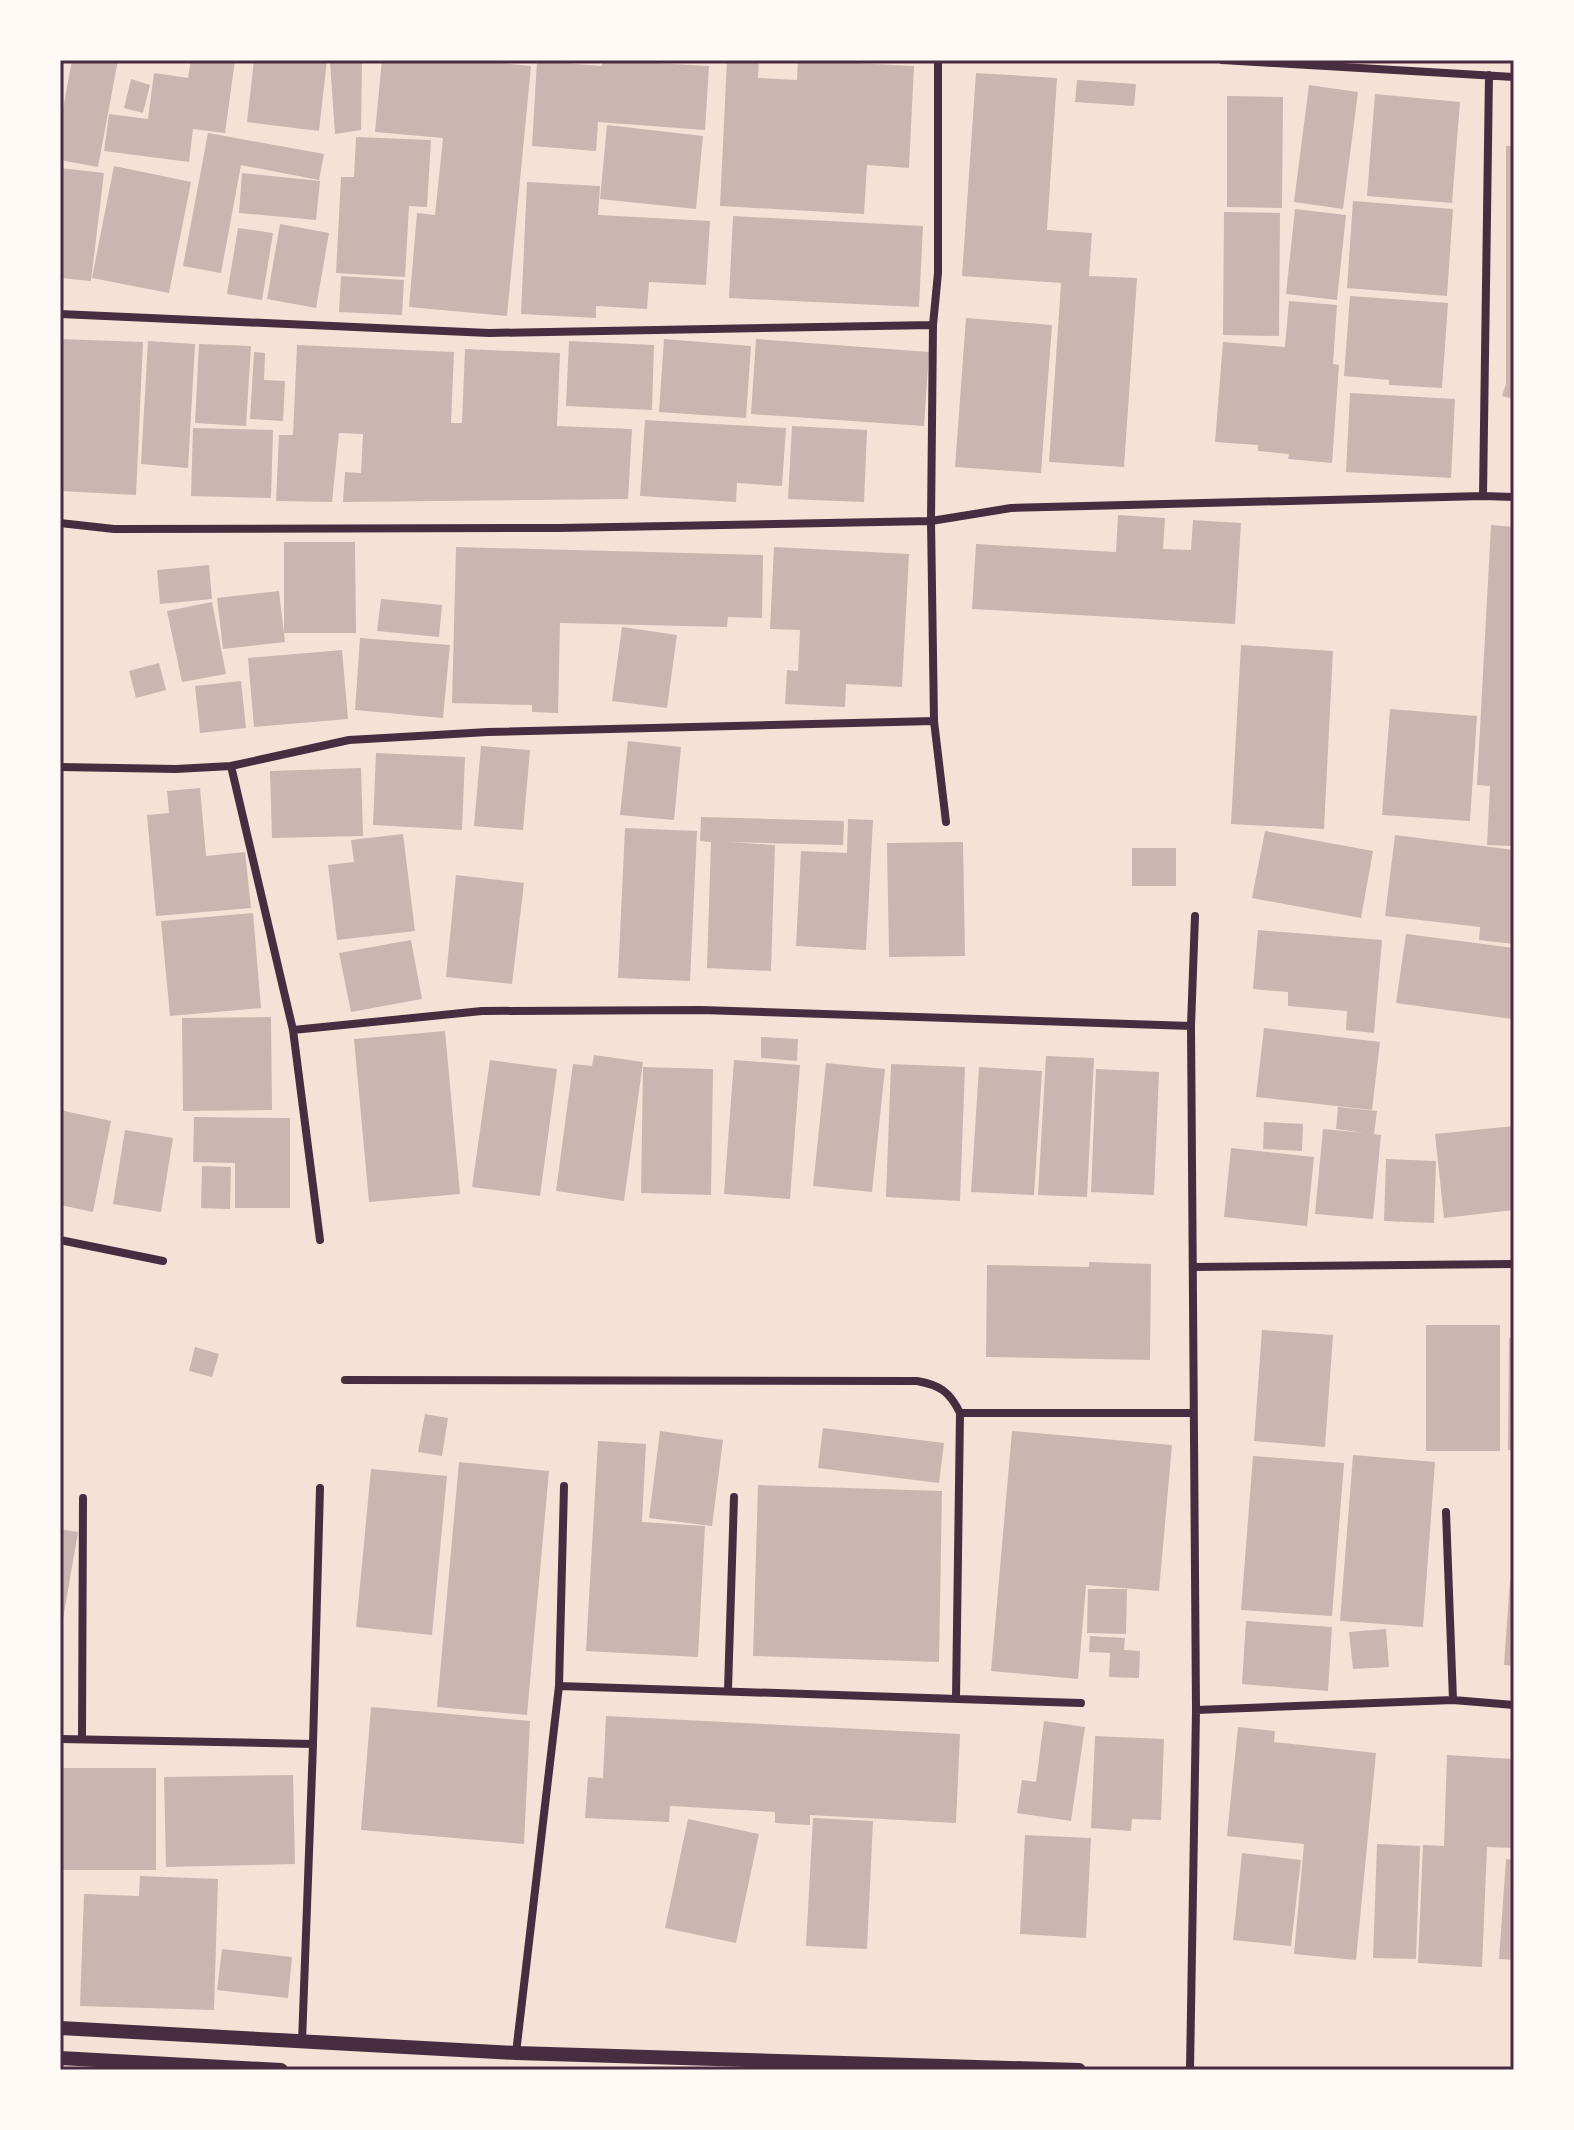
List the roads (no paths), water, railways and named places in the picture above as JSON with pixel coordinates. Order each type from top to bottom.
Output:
[{"type":"street","points":[[938,60],[938,273],[933,325],[931,521],[934,721],[946,822]]},
{"type":"street","points":[[1222,60],[1514,77]]},
{"type":"street","points":[[1483,496],[1489,75]]},
{"type":"street","points":[[60,314],[489,333],[933,325]]},
{"type":"street","points":[[60,523],[114,529],[543,528],[931,521],[1011,508],[1514,497]]},
{"type":"street","points":[[60,767],[176,769],[231,766],[349,740],[488,732],[934,721]]},
{"type":"street","points":[[231,766],[293,1030],[320,1240]]},
{"type":"street","points":[[1190,2070],[1196,1710],[1191,1026],[1195,916]]},
{"type":"street","points":[[293,1030],[498,1011],[701,1010],[1191,1026]]},
{"type":"street","points":[[60,1240],[163,1261]]},
{"type":"street","points":[[1193,1267],[1514,1264]]},
{"type":"street","points":[[345,1380],[917,1381],[944,1389],[960,1413],[956,1698]]},
{"type":"street","points":[[960,1413],[1193,1413]]},
{"type":"street","points":[[516,2053],[559,1686],[564,1486]]},
{"type":"street","points":[[302,2042],[320,1488]]},
{"type":"street","points":[[728,1690],[734,1497]]},
{"type":"street","points":[[82,1739],[83,1498]]},
{"type":"street","points":[[1446,1512],[1453,1700]]},
{"type":"street","points":[[559,1686],[1081,1703]]},
{"type":"street","points":[[1196,1710],[1453,1700],[1514,1705]]},
{"type":"street","points":[[60,1739],[313,1744]]},
{"type":"street","points":[[60,2028],[516,2053],[1079,2070]]},
{"type":"street","points":[[60,2058],[281,2070]]}]
